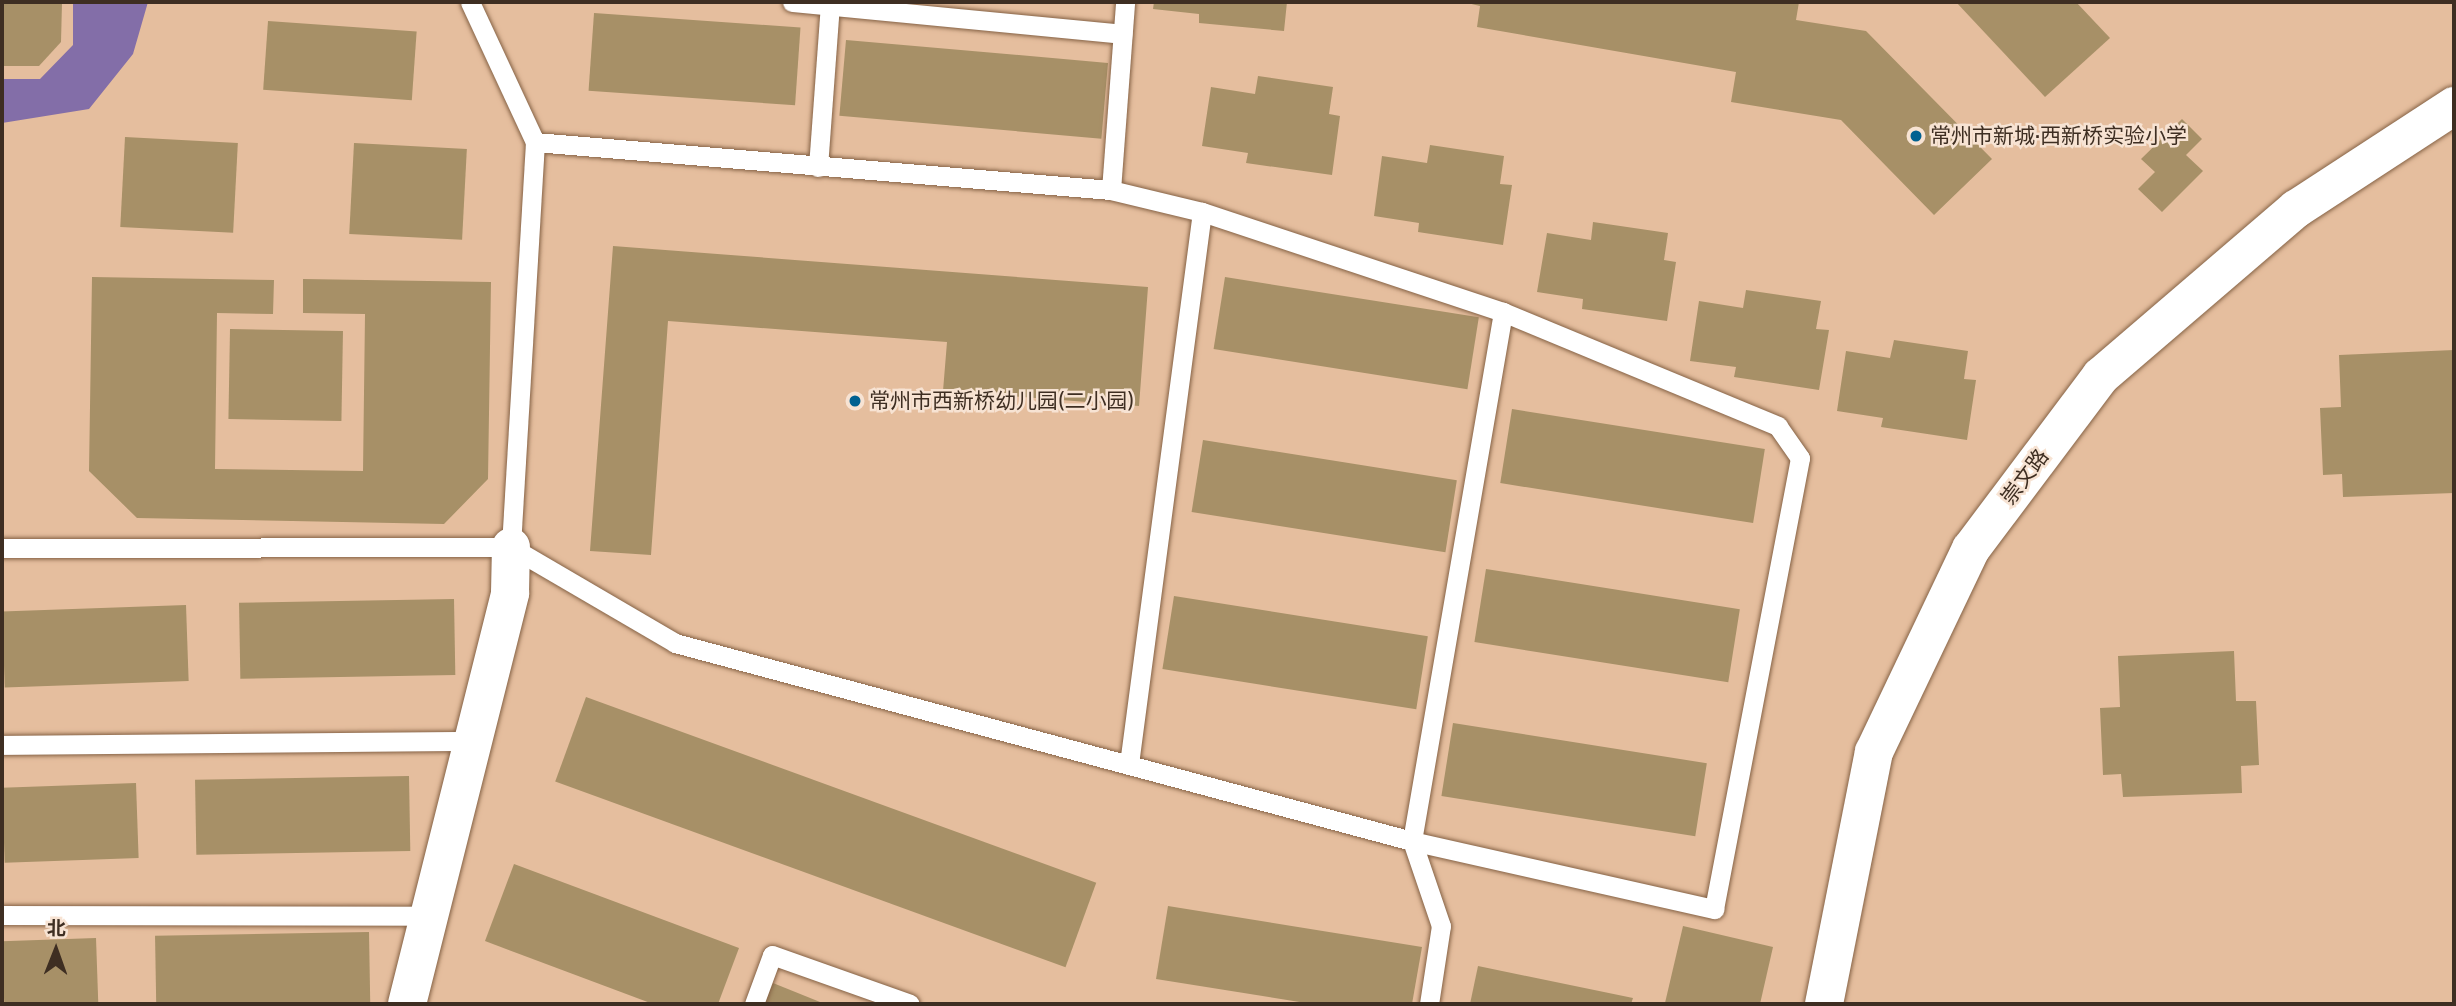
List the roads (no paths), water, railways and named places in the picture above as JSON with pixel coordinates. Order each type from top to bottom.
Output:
[{"type":"street","name":"崇文路","points":[[1824,1004],[1874,752],[1971,549],[2101,376],[2295,209],[2454,106]]},
{"type":"street","points":[[407,1004],[476,741],[510,593],[511,547]]},
{"type":"lane","points":[[470,2],[534,142],[511,547]]},
{"type":"lane","points":[[792,2],[1122,34]]},
{"type":"lane","points":[[1111,190],[1125,2]]},
{"type":"lane","points":[[818,167],[830,4]]},
{"type":"lane","points":[[2,548],[511,547],[675,643],[1412,841],[1714,909],[1800,458],[1778,426],[1503,312],[1202,212],[1111,190],[534,142]]},
{"type":"lane","points":[[1129,764],[1202,212]]},
{"type":"lane","points":[[1429,1004],[1441,926],[1412,841],[1503,312]]},
{"type":"lane","points":[[2,745],[476,741]]},
{"type":"lane","points":[[2,915],[431,916]]},
{"type":"lane","points":[[754,1004],[772,955],[910,1004]]},
{"type":"place","name":"常州市新城·西新桥实验小学","points":[[1916,136]]},
{"type":"place","name":"常州市西新桥幼儿园(二小园)","points":[[855,401]]}]
